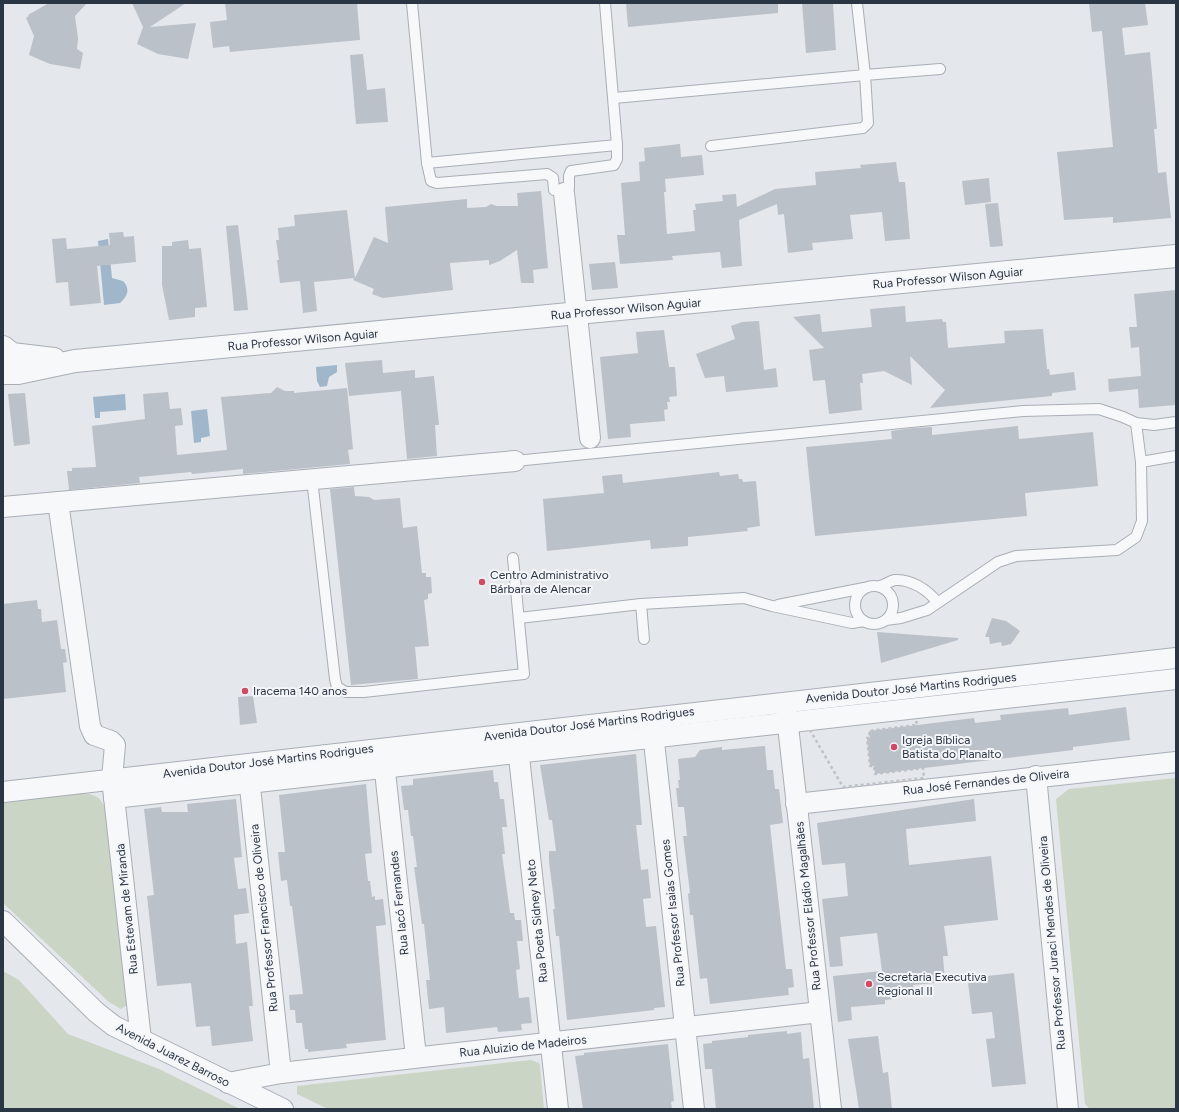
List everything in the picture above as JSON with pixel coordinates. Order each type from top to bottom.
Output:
[{"type":"street","points":[[562,190],[590,438]]},
{"type":"street","name":"Rua Professor Wilson Aguiar","points":[[75,361],[1176,256]]},
{"type":"street","points":[[3,347],[12,354],[75,361]]},
{"type":"street","points":[[3,373],[18,373],[75,361]]},
{"type":"street","points":[[3,507],[515,461]]},
{"type":"street","name":"Rua Estevam de Miranda","points":[[58,502],[90,726],[94,735],[111,741],[115,745],[112,779],[141,1040]]},
{"type":"street","name":"Avenida Doutor José Martins Rodrigues","points":[[114,798],[249,783],[384,758],[517,742],[652,717],[1176,658]]},
{"type":"street","name":"Avenida Doutor José Martins Rodrigues","points":[[517,742],[654,737],[1176,679]]},
{"type":"street","name":"Rua Professor Eládio Magalhães","points":[[785,702],[831,1109]]},
{"type":"street","name":"Rua Professor Isaias Gomes","points":[[652,717],[694,1109]]},
{"type":"street","name":"Rua Poeta Sidney Neto","points":[[517,742],[558,1109]]},
{"type":"street","name":"Avenida Doutor José Martins Rodrigues","points":[[3,792],[247,763],[384,758]]},
{"type":"street","name":"Rua Iacó Fernandes","points":[[384,758],[416,1058]]},
{"type":"street","name":"Rua José Fernandes de Oliveira","points":[[796,804],[1036,776],[1176,762]]},
{"type":"street","name":"Rua Professor Francisco de Oliveira","points":[[247,763],[281,1073]]},
{"type":"street","name":"Rua Professor Juraci Mendes de Oliveira","points":[[1036,776],[1068,1109]]},
{"type":"street","name":"Avenida Juarez Barroso","points":[[3,921],[96,1012],[114,1026],[282,1109]]},
{"type":"street","name":"Rua Aluizio de Madeiros","points":[[228,1083],[281,1073],[820,1012]]},
{"type":"lane","points":[[412,3],[429,176],[434,182],[547,174],[553,178],[562,190],[571,171],[614,165],[617,159],[614,98],[605,3]]},
{"type":"lane","points":[[711,146],[863,128],[868,123],[865,75],[857,3]]},
{"type":"lane","points":[[614,98],[940,69]]},
{"type":"lane","points":[[427,163],[617,145]]},
{"type":"lane","points":[[515,461],[1023,411],[1099,410],[1123,416],[1136,423],[1154,425],[1176,422]]},
{"type":"lane","points":[[519,618],[641,604],[744,598],[772,606],[852,623],[864,621],[874,624],[927,610],[1006,558],[1057,553],[1116,550],[1136,537],[1142,521],[1141,462],[1136,423]]},
{"type":"lane","points":[[1141,462],[1176,456]]},
{"type":"lane","points":[[312,479],[335,679],[337,687],[341,690],[353,693],[524,674],[513,558]]},
{"type":"lane","points":[[772,606],[869,586],[880,586],[895,580],[914,584],[930,593],[937,602]]},
{"type":"lane","points":[[880,586],[890,594],[893,599],[892,612],[886,620]]},
{"type":"lane","points":[[864,588],[856,597],[855,602],[857,613],[864,621]]},
{"type":"lane","points":[[641,604],[644,639]]},
{"type":"path","points":[[915,715],[917,725],[869,730],[870,738],[867,738],[870,766],[874,766],[875,774],[923,768],[924,778],[843,787],[810,730],[811,727],[915,715]]},
{"type":"green space","points":[[1176,778],[1176,1108],[1090,1109],[1085,1104],[1056,799],[1069,789]]},
{"type":"green space","points":[[76,792],[96,796],[100,799],[111,821],[127,1005],[121,1009],[109,1002],[3,903],[3,803]]},
{"type":"green space","points":[[3,971],[19,980],[68,1034],[159,1069],[240,1109],[3,1109]]},
{"type":"green space","points":[[531,1060],[539,1063],[540,1066],[544,1109],[328,1109],[297,1094],[297,1086]]},
{"type":"water","points":[[108,239],[112,278],[123,281],[127,287],[127,293],[125,298],[120,303],[104,305],[98,241]]},
{"type":"water","points":[[337,365],[337,372],[329,377],[327,386],[320,387],[317,381],[316,367]]},
{"type":"water","points":[[125,394],[126,410],[100,412],[100,418],[95,418],[93,397]]},
{"type":"water","points":[[207,409],[210,436],[201,438],[201,442],[194,443],[191,411]]},
{"type":"building","points":[[49,3],[87,3],[75,16],[78,38],[77,49],[83,53],[80,69],[50,64],[29,55],[34,36],[26,18],[29,16],[28,15]]},
{"type":"building","points":[[132,3],[186,3],[150,27],[196,23],[188,59],[158,54],[137,44],[143,27]]},
{"type":"building","points":[[225,3],[357,3],[360,40],[230,52],[229,46],[213,48],[210,22],[227,20]]},
{"type":"building","points":[[626,3],[778,3],[778,13],[628,27]]},
{"type":"building","points":[[802,3],[833,3],[836,50],[806,53]]},
{"type":"building","points":[[1089,3],[1145,3],[1148,25],[1122,28],[1125,55],[1150,52],[1157,129],[1154,129],[1158,173],[1166,172],[1171,218],[1113,223],[1113,217],[1064,220],[1057,152],[1113,147],[1102,31],[1092,32]]},
{"type":"building","points":[[363,54],[367,90],[385,88],[388,122],[356,124],[350,55]]},
{"type":"building","points":[[680,144],[681,157],[702,155],[704,175],[665,179],[666,192],[664,192],[667,234],[695,231],[693,210],[696,210],[695,204],[723,201],[722,195],[736,194],[737,207],[775,189],[816,185],[815,172],[861,168],[860,165],[896,162],[899,182],[905,182],[910,239],[885,241],[882,212],[850,215],[853,239],[812,243],[813,250],[788,253],[784,214],[778,215],[777,204],[739,220],[742,266],[722,268],[720,252],[672,256],[673,260],[620,264],[617,235],[625,235],[621,183],[640,181],[639,162],[645,161],[644,148]]},
{"type":"building","points":[[989,178],[991,202],[965,205],[962,181]]},
{"type":"building","points":[[541,191],[548,268],[533,270],[534,283],[521,283],[517,250],[500,261],[489,265],[489,260],[450,263],[453,290],[383,298],[372,294],[374,289],[353,280],[354,278],[314,282],[317,311],[303,313],[300,281],[280,283],[276,240],[279,240],[278,228],[295,226],[294,215],[347,210],[355,278],[374,237],[388,243],[385,207],[467,199],[467,208],[486,207],[491,204],[497,206],[518,206],[517,193]]},
{"type":"building","points":[[998,203],[1003,246],[990,247],[985,204]]},
{"type":"building","points":[[238,225],[248,310],[234,311],[226,226]]},
{"type":"building","points":[[123,232],[124,237],[134,236],[136,262],[97,266],[101,303],[70,306],[68,282],[56,283],[52,239],[66,238],[67,249],[110,245],[109,233]]},
{"type":"building","points":[[188,240],[189,249],[201,248],[207,307],[195,308],[195,317],[169,320],[162,285],[162,246],[172,246],[172,242]]},
{"type":"building","points":[[615,262],[618,288],[592,290],[589,264]]},
{"type":"building","points":[[1176,290],[1176,405],[1139,408],[1138,389],[1109,392],[1108,379],[1141,376],[1139,347],[1131,348],[1129,327],[1137,327],[1134,294]]},
{"type":"building","points":[[905,306],[906,322],[942,319],[943,322],[946,322],[948,348],[1005,343],[1004,331],[1043,329],[1047,369],[1049,369],[1050,375],[1074,372],[1076,390],[1052,393],[1052,396],[930,408],[945,390],[910,356],[912,385],[884,371],[862,374],[863,383],[860,383],[862,410],[829,414],[825,380],[813,381],[809,350],[824,348],[793,317],[820,314],[822,332],[872,327],[870,309]]},
{"type":"building","points":[[759,321],[764,370],[776,368],[778,387],[726,392],[724,376],[705,378],[696,354],[735,339],[731,326],[742,322]]},
{"type":"building","points":[[664,330],[669,367],[675,367],[677,396],[669,397],[670,402],[667,402],[668,409],[664,410],[665,421],[630,424],[631,437],[608,439],[600,357],[638,353],[636,332]]},
{"type":"building","points":[[382,360],[383,373],[415,370],[415,378],[434,376],[439,425],[435,425],[437,456],[407,459],[401,391],[349,396],[345,363]]},
{"type":"building","points":[[277,387],[285,391],[294,391],[294,393],[347,388],[353,449],[348,450],[350,464],[243,474],[243,469],[192,474],[191,472],[139,477],[140,483],[69,490],[67,471],[72,471],[72,468],[96,467],[92,426],[145,419],[143,394],[168,392],[170,409],[181,408],[183,425],[175,426],[177,455],[227,450],[221,397],[271,393]]},
{"type":"building","points":[[25,393],[30,444],[14,446],[8,394]]},
{"type":"building","points":[[1018,426],[1019,439],[1093,432],[1098,486],[1025,493],[1027,516],[815,536],[806,447],[892,439],[891,431],[913,428],[932,427],[932,435]]},
{"type":"building","points":[[719,472],[720,476],[738,474],[739,479],[742,479],[743,482],[756,481],[760,526],[747,528],[748,531],[688,537],[688,546],[651,549],[650,540],[547,551],[543,499],[604,493],[602,476],[622,474],[623,483]]},
{"type":"building","points":[[354,487],[355,496],[369,497],[374,500],[400,498],[403,528],[417,526],[422,573],[426,573],[426,577],[431,577],[432,593],[428,594],[428,599],[424,600],[429,646],[415,647],[418,679],[351,685],[330,489]]},
{"type":"building","points":[[37,600],[38,609],[41,609],[42,622],[57,620],[61,649],[65,649],[67,662],[63,663],[66,692],[3,699],[3,604]]},
{"type":"building","points":[[992,618],[1006,621],[1020,631],[1011,644],[1002,646],[1001,642],[990,644],[989,637],[985,637]]},
{"type":"building","points":[[877,632],[958,638],[958,640],[881,663]]},
{"type":"building","points":[[253,696],[257,723],[240,725],[238,697]]},
{"type":"building","points":[[1126,707],[1130,740],[1073,747],[1073,750],[875,774],[874,766],[870,766],[867,738],[870,738],[869,731],[974,718],[975,723],[1001,720],[1000,715],[1068,708],[1069,715]]},
{"type":"building","points":[[765,746],[767,770],[773,770],[775,789],[779,789],[783,823],[770,825],[786,969],[792,969],[794,987],[788,988],[789,995],[710,1004],[707,978],[700,979],[693,915],[690,915],[688,894],[690,893],[683,836],[687,836],[684,807],[678,807],[676,788],[679,788],[678,780],[680,780],[678,759],[695,757],[700,750],[722,747],[722,750]]},
{"type":"building","points":[[636,754],[642,825],[636,825],[641,870],[648,869],[651,898],[643,899],[646,927],[656,926],[665,1007],[654,1008],[654,1010],[567,1020],[559,936],[556,936],[553,909],[555,909],[549,861],[549,851],[556,851],[552,820],[549,820],[540,765]]},
{"type":"building","points":[[493,770],[494,782],[498,782],[500,799],[504,799],[507,827],[502,827],[505,854],[502,854],[510,913],[514,913],[515,920],[521,920],[523,941],[517,941],[520,969],[516,970],[519,998],[529,997],[532,1023],[521,1024],[522,1030],[498,1032],[497,1027],[446,1033],[444,1007],[429,1009],[426,980],[430,980],[424,924],[422,924],[414,867],[417,867],[408,810],[404,810],[401,786],[413,785],[413,779]]},
{"type":"building","points":[[366,784],[372,853],[365,854],[368,881],[370,881],[372,897],[375,896],[375,900],[383,899],[386,925],[376,926],[386,1040],[346,1044],[347,1048],[308,1052],[308,1049],[305,1049],[302,1023],[296,1023],[295,1010],[290,1010],[289,995],[303,994],[292,906],[290,906],[287,880],[281,881],[278,852],[285,852],[279,795]]},
{"type":"building","points":[[236,799],[242,857],[234,858],[238,889],[246,888],[249,913],[234,915],[236,944],[247,942],[253,1006],[249,1006],[253,1041],[212,1046],[210,1026],[196,1027],[191,983],[157,986],[147,896],[154,895],[144,809],[161,807],[162,812],[188,812],[187,804]]},
{"type":"building","points":[[974,799],[976,821],[906,829],[909,865],[991,856],[998,920],[944,926],[948,956],[943,956],[945,982],[913,985],[914,990],[903,991],[904,995],[893,996],[893,999],[885,1000],[885,1004],[851,1007],[852,1020],[838,1022],[833,976],[882,971],[877,933],[840,937],[843,966],[830,967],[822,899],[848,896],[845,863],[822,865],[817,823]]},
{"type":"building","points":[[1014,973],[1026,1084],[992,1087],[986,1039],[995,1038],[992,1012],[972,1014],[968,983],[988,980],[987,976]]},
{"type":"building","points":[[787,1031],[787,1034],[801,1032],[803,1059],[809,1058],[814,1109],[716,1109],[712,1069],[705,1069],[703,1044],[712,1043],[712,1041],[748,1037],[748,1035]]},
{"type":"building","points":[[878,1036],[883,1073],[888,1072],[892,1109],[859,1109],[848,1039]]},
{"type":"building","points":[[668,1044],[674,1101],[671,1102],[672,1109],[583,1109],[575,1056],[584,1055],[584,1053]]},
{"type":"place","name":"Centro Administrativo Bárbara de Alencar","points":[[482,582]]},
{"type":"place","name":"Iracema 140 anos","points":[[245,691]]},
{"type":"place","name":"Igreja Bíblica Batista do Planalto","points":[[894,747]]},
{"type":"place","name":"Secretaria Executiva Regional II","points":[[869,984]]}]
